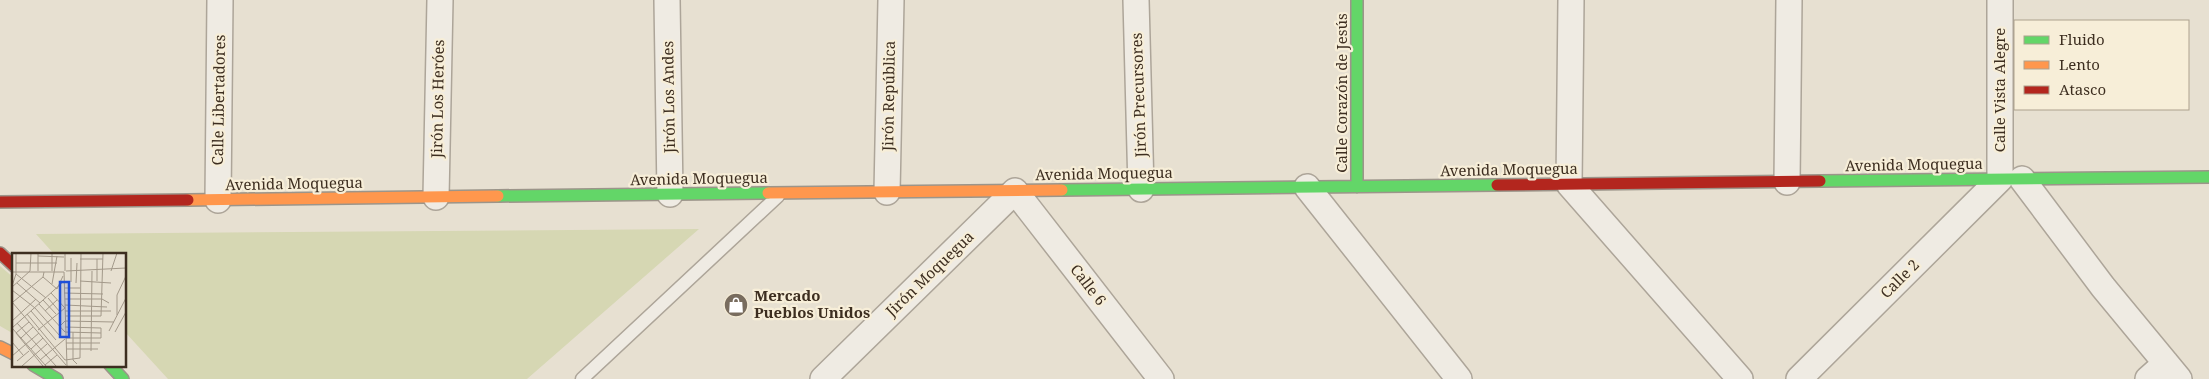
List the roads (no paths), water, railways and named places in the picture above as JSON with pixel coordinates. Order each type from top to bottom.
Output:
[{"type":"main road","name":"Calle Corazón de Jesús","points":[[1357,0],[1357,186]]},
{"type":"main road","name":"Avenida Moquegua","points":[[0,202],[2209,177]]},
{"type":"main road","points":[[0,252],[12,264]]},
{"type":"main road","points":[[0,347],[12,353]]},
{"type":"main road","points":[[35,366],[57,379]]},
{"type":"main road","points":[[111,366],[123,379]]},
{"type":"street","name":"Calle Libertadores","points":[[218,200],[220,0]]},
{"type":"street","name":"Jirón Los Heróes","points":[[436,197],[440,0]]},
{"type":"street","name":"Jirón Los Andes","points":[[668,0],[670,194]]},
{"type":"street","name":"Jirón República","points":[[887,192],[891,0]]},
{"type":"street","name":"Jirón Precursores","points":[[1136,0],[1141,189]]},
{"type":"street","points":[[1571,0],[1569,184],[1740,379]]},
{"type":"street","points":[[1787,182],[1789,0]]},
{"type":"street","name":"Calle Vista Alegre","points":[[2000,0],[2011,179]]},
{"type":"street","points":[[2011,179],[2103,287],[2164,374]]},
{"type":"street","name":"Calle 2","points":[[1799,379],[2011,179]]},
{"type":"street","points":[[1307,187],[1459,379]]},
{"type":"street","name":"Jirón Moquegua","points":[[823,379],[1015,190]]},
{"type":"street","name":"Calle 6","points":[[1015,190],[1161,379]]},
{"type":"lane","points":[[582,379],[782,193]]},
{"type":"place","name":"Mercado Pueblos Unidos","points":[[736,305]]}]
